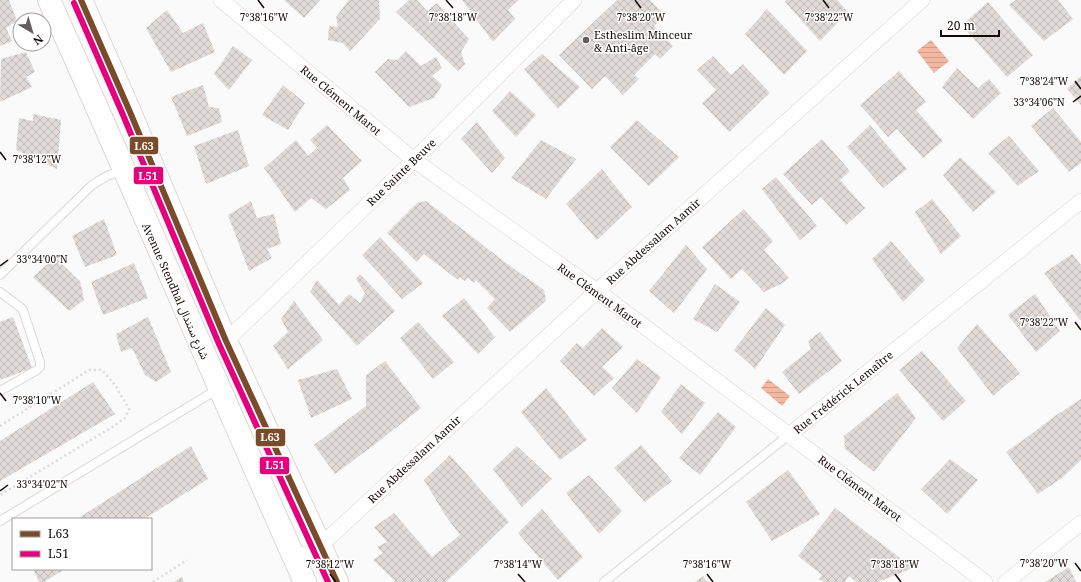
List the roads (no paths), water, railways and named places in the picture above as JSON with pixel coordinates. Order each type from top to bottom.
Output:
[{"type":"main road","name":"Avenue Stendhal شارع ستندال","points":[[49,0],[105,124],[123,170],[305,582]]},
{"type":"main road","points":[[80,0],[130,112],[226,341],[337,582]]},
{"type":"street","name":"Rue Clément Marot","points":[[221,0],[414,160],[597,291],[985,582]]},
{"type":"street","name":"Rue Sainte Beuve","points":[[226,341],[414,160],[574,0]]},
{"type":"street","name":"Rue Abdessalam Aamir","points":[[295,560],[320,546],[597,291],[922,0]]},
{"type":"street","name":"Rue Frédérick Lemaître","points":[[789,435],[1081,201]]},
{"type":"street","points":[[1006,582],[1081,523]]},
{"type":"lane","points":[[0,275],[92,185],[107,176],[123,170]]},
{"type":"lane","points":[[0,292],[23,310],[40,362],[40,367],[37,370],[0,391]]},
{"type":"lane","points":[[0,521],[219,388]]},
{"type":"lane","name":"Rue Frédérick Lemaître","points":[[604,582],[789,435]]},
{"type":"place","name":"Estheslim Minceur & Anti-âge","points":[[586,40]]}]
